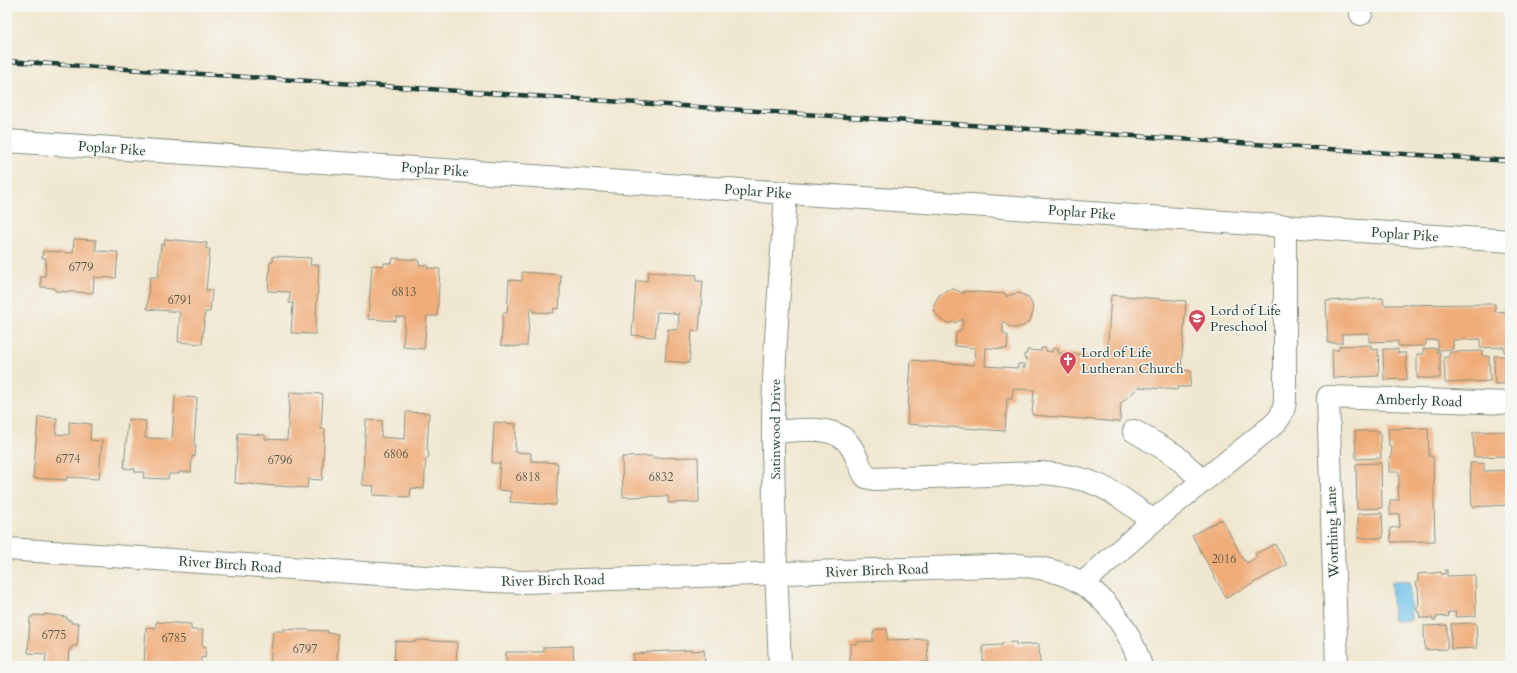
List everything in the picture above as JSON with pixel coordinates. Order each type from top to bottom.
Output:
[{"type":"street","name":"Poplar Pike","points":[[7,141],[1510,241]]},
{"type":"street","name":"Satinwood Drive","points":[[780,666],[776,574],[773,432],[776,343],[786,193]]},
{"type":"street","points":[[1088,588],[1153,521],[1273,425],[1283,413],[1285,397],[1284,226]]},
{"type":"street","name":"Amberly Road","points":[[1328,397],[1510,404]]},
{"type":"street","name":"Worthing Lane","points":[[1328,397],[1337,666]]},
{"type":"street","points":[[773,432],[823,430],[834,432],[843,437],[849,444],[866,477],[875,479],[1040,474],[1079,477],[1110,490],[1153,521]]},
{"type":"street","points":[[1134,431],[1154,441],[1174,455],[1203,481]]},
{"type":"street","name":"River Birch Road","points":[[7,549],[469,580],[524,582],[1020,566],[1057,572],[1088,588],[1107,604],[1127,633],[1136,650],[1141,666]]},
{"type":"water","points":[[1391,582],[1409,582],[1411,620],[1393,621]]},
{"type":"building","points":[[74,239],[96,240],[96,251],[118,252],[116,278],[94,277],[93,293],[55,291],[55,288],[41,287],[41,276],[45,276],[46,258],[42,258],[43,251],[73,253]]},
{"type":"building","points":[[165,239],[207,243],[206,249],[210,249],[206,290],[212,290],[210,312],[205,312],[202,344],[178,342],[180,312],[147,309],[150,277],[158,277],[161,244],[164,245]]},
{"type":"building","points":[[273,256],[311,258],[310,265],[319,265],[315,334],[291,333],[293,303],[289,303],[290,292],[268,291],[270,262],[273,262]]},
{"type":"building","points":[[393,258],[419,260],[419,265],[428,265],[427,268],[440,269],[437,316],[427,316],[424,349],[403,347],[405,317],[396,317],[396,321],[368,319],[372,265],[384,266],[384,263],[392,263]]},
{"type":"building","points":[[522,272],[561,275],[559,309],[554,308],[553,313],[533,312],[533,308],[530,308],[527,346],[515,347],[501,345],[503,313],[507,313],[509,280],[522,281]]},
{"type":"building","points":[[648,272],[697,275],[696,281],[703,281],[699,331],[692,330],[689,363],[665,361],[668,329],[678,330],[679,313],[677,315],[674,313],[657,312],[655,337],[632,335],[636,281],[647,281]]},
{"type":"building","points":[[954,289],[964,294],[964,291],[1006,294],[1006,297],[1019,293],[1028,297],[1032,304],[1033,312],[1030,321],[1023,326],[1015,328],[1009,327],[1003,321],[1003,333],[1008,336],[1007,349],[986,348],[985,366],[1018,368],[1018,364],[1024,364],[1023,368],[1025,368],[1026,358],[1024,358],[1024,354],[1027,354],[1027,350],[1041,351],[1041,348],[1046,348],[1046,351],[1052,352],[1053,348],[1058,349],[1058,353],[1107,356],[1111,295],[1186,301],[1181,370],[1191,371],[1190,387],[1178,387],[1177,390],[1139,387],[1121,403],[1120,422],[1032,415],[1034,390],[1013,389],[1012,399],[1007,399],[1005,431],[907,424],[911,360],[974,365],[975,348],[955,346],[956,332],[959,332],[962,328],[963,319],[957,322],[948,323],[941,320],[935,313],[934,305],[939,295],[947,290]]},
{"type":"building","points":[[1383,298],[1384,305],[1495,304],[1495,312],[1510,311],[1510,352],[1504,352],[1504,347],[1480,348],[1480,339],[1453,340],[1453,349],[1438,350],[1438,340],[1426,340],[1426,344],[1424,346],[1398,346],[1398,341],[1369,342],[1369,333],[1342,334],[1342,343],[1328,343],[1326,301]]},
{"type":"building","points":[[1371,345],[1371,350],[1378,349],[1379,376],[1333,378],[1332,350],[1339,350],[1339,346]]},
{"type":"building","points":[[1437,348],[1437,352],[1440,352],[1440,378],[1417,378],[1417,354],[1424,354],[1423,349]]},
{"type":"building","points":[[1383,349],[1398,349],[1398,353],[1406,353],[1407,379],[1384,380]]},
{"type":"building","points":[[1482,351],[1482,356],[1489,356],[1490,381],[1445,383],[1444,357],[1449,357],[1449,352]]},
{"type":"building","points":[[1494,356],[1508,356],[1508,359],[1510,359],[1510,384],[1495,384]]},
{"type":"building","points":[[290,392],[323,394],[321,429],[325,429],[322,480],[308,479],[307,488],[235,483],[238,433],[265,435],[265,439],[287,440]]},
{"type":"building","points":[[175,396],[197,398],[194,445],[196,445],[195,457],[192,456],[191,472],[169,474],[168,479],[143,478],[144,472],[135,472],[135,469],[124,468],[128,419],[146,421],[145,438],[172,439]]},
{"type":"building","points":[[406,412],[429,413],[427,449],[429,457],[426,459],[424,489],[411,488],[410,497],[373,495],[374,486],[362,485],[366,420],[382,421],[381,437],[405,439]]},
{"type":"building","points":[[38,417],[57,418],[56,434],[69,435],[69,422],[91,424],[90,440],[102,441],[99,479],[67,477],[67,480],[33,478]]},
{"type":"building","points":[[494,422],[516,424],[515,452],[531,453],[531,461],[558,463],[556,505],[510,502],[511,491],[498,490],[500,463],[492,463]]},
{"type":"building","points":[[1428,428],[1429,456],[1433,457],[1435,541],[1391,542],[1390,528],[1400,527],[1399,514],[1390,515],[1390,500],[1399,500],[1399,472],[1389,472],[1389,458],[1392,457],[1392,446],[1389,446],[1388,429]]},
{"type":"building","points":[[1355,431],[1380,431],[1381,458],[1356,459]]},
{"type":"building","points":[[1510,431],[1510,456],[1474,457],[1473,432]]},
{"type":"building","points":[[653,456],[653,458],[698,457],[699,502],[668,503],[668,496],[623,497],[622,457]]},
{"type":"building","points":[[1381,463],[1382,508],[1357,509],[1356,464]]},
{"type":"building","points":[[1470,463],[1484,463],[1484,471],[1510,470],[1510,505],[1472,507]]},
{"type":"building","points":[[1382,513],[1383,538],[1358,538],[1358,514]]},
{"type":"building","points":[[1222,519],[1244,561],[1245,560],[1247,563],[1257,557],[1255,554],[1275,544],[1287,565],[1226,598],[1192,535]]},
{"type":"building","points":[[1445,570],[1447,570],[1447,576],[1475,575],[1476,616],[1455,617],[1456,612],[1448,612],[1449,616],[1436,617],[1436,620],[1432,620],[1432,618],[1420,618],[1419,612],[1417,612],[1417,607],[1419,606],[1418,587],[1416,582],[1418,582],[1418,574],[1441,572],[1441,574],[1445,574]]},
{"type":"building","points":[[44,614],[67,617],[67,620],[71,620],[71,623],[79,623],[77,646],[72,646],[72,649],[69,649],[68,662],[87,663],[87,666],[45,666],[46,654],[28,653],[30,617],[33,617],[33,615],[44,616]]},
{"type":"building","points":[[156,622],[191,624],[191,630],[203,630],[202,646],[206,647],[205,658],[201,657],[201,666],[144,665],[146,627],[156,628]]},
{"type":"building","points":[[1476,623],[1477,648],[1451,649],[1451,624]]},
{"type":"building","points":[[1447,625],[1447,649],[1425,650],[1424,626]]},
{"type":"building","points":[[283,629],[328,631],[327,633],[338,634],[337,666],[270,666],[273,631],[283,631]]},
{"type":"building","points":[[876,629],[887,629],[887,640],[927,639],[928,662],[904,663],[904,666],[850,666],[850,644],[856,644],[856,642],[873,641],[873,633]]},
{"type":"building","points":[[416,640],[457,642],[456,666],[394,666],[395,641],[416,642]]},
{"type":"building","points":[[1016,642],[1016,645],[1039,644],[1040,666],[983,666],[983,646],[1002,645],[1002,643]]},
{"type":"building","points":[[573,646],[574,666],[506,666],[506,652],[543,652],[543,647]]},
{"type":"building","points":[[692,650],[691,651],[704,650],[705,666],[633,666],[633,654]]},
{"type":"railway","points":[[7,61],[1510,161]]},
{"type":"place","name":"Lord of Life Preschool","points":[[1197,333]]},
{"type":"place","name":"Lord of Life Lutheran Church","points":[[1068,375]]}]
